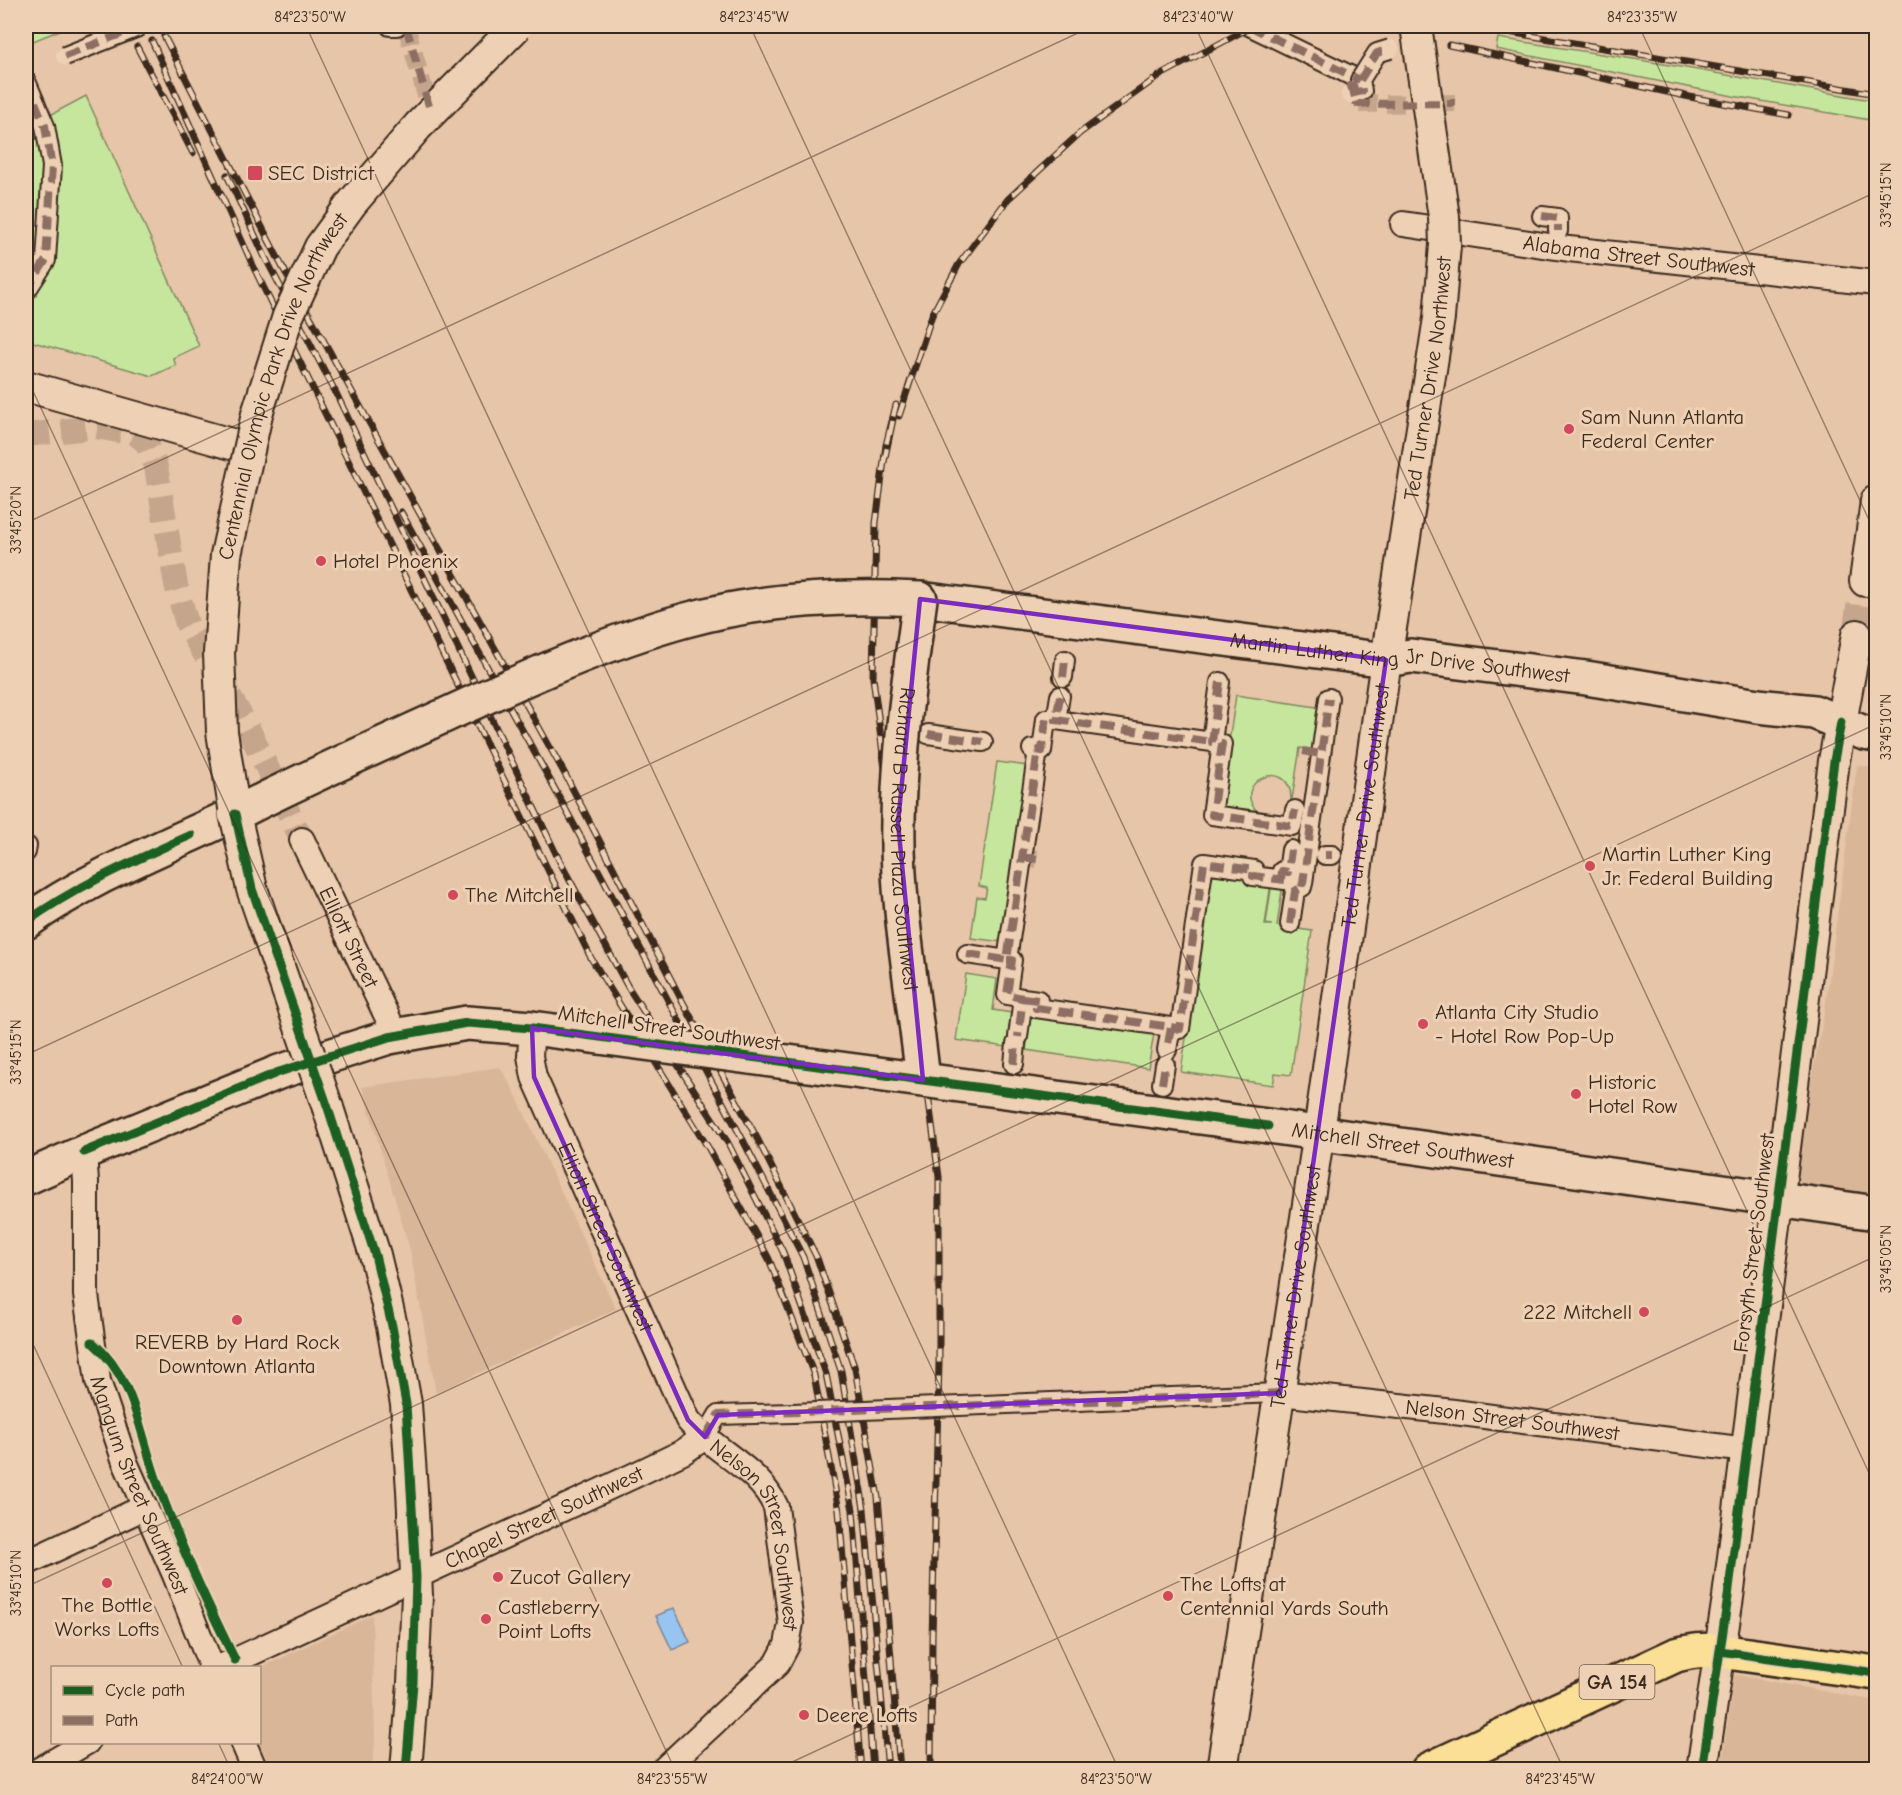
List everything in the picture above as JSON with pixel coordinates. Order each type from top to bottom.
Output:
[{"type":"main road","name":"Martin Luther King Jr Drive Southwest","points":[[26,922],[99,876],[548,668],[607,645],[687,620],[782,602],[862,596],[920,599],[1386,660],[1411,656],[1586,678],[1758,706],[1814,712],[1864,733],[1876,735]]},
{"type":"main road","name":"Richard B Russell Plaza Southwest","points":[[920,599],[902,745],[898,822],[900,880],[923,1080]]},
{"type":"main road","name":"Mitchell Street Southwest","points":[[26,1178],[279,1072],[396,1035],[467,1023],[531,1028],[1319,1132],[1876,1213]]},
{"type":"main road","points":[[26,1155],[45,1147],[84,1152]]},
{"type":"main road","name":"GA 154","points":[[1428,1770],[1676,1655],[1701,1649],[1876,1673]]},
{"type":"street","points":[[65,56],[141,26]]},
{"type":"street","points":[[390,26],[397,26]]},
{"type":"street","name":"Centennial Olympic Park Drive Northwest","points":[[406,1770],[413,1683],[416,1577],[406,1404],[392,1326],[375,1254],[328,1108],[252,889],[235,814],[222,732],[219,653],[226,555],[257,414],[288,316],[320,247],[352,203],[418,126],[516,26]]},
{"type":"street","points":[[1248,26],[1355,87],[1377,53],[1390,49]]},
{"type":"street","name":"Ted Turner Drive Northwest","points":[[1386,660],[1439,318],[1444,245],[1444,217],[1416,26]]},
{"type":"street","points":[[26,81],[45,126],[52,166],[46,260],[26,291]]},
{"type":"street","points":[[1542,216],[1558,218],[1558,231]]},
{"type":"street","name":"Alabama Street Southwest","points":[[1403,224],[1569,249],[1876,283]]},
{"type":"street","points":[[26,386],[249,449]]},
{"type":"street","points":[[1865,581],[1876,501]]},
{"type":"street","name":"Forsyth Street Southwest","points":[[1702,1770],[1720,1651],[1834,761],[1857,635]]},
{"type":"street","name":"Ted Turner Drive Southwest","points":[[1222,1770],[1319,1132],[1386,660]]},
{"type":"street","points":[[1212,742],[1220,682]]},
{"type":"street","points":[[1056,720],[1060,696]]},
{"type":"street","points":[[1292,881],[1304,852],[1300,824],[1312,752],[1329,698]]},
{"type":"street","points":[[1007,960],[1025,857],[1035,750],[1042,751],[1047,719],[1222,744],[1212,815],[1300,824]]},
{"type":"street","points":[[928,735],[983,742]]},
{"type":"street","name":"Elliott Street","points":[[302,840],[396,1035]]},
{"type":"street","points":[[967,954],[1012,960],[1007,995],[1038,1000],[1036,1008],[1180,1029],[1204,863],[1254,870],[1253,876],[1292,881],[1302,887],[1295,891],[1290,924]]},
{"type":"street","points":[[1014,1064],[1023,998]]},
{"type":"street","points":[[1162,1084],[1170,1027]]},
{"type":"street","name":"Elliott Street Southwest","points":[[531,1028],[530,1056],[534,1077],[545,1104],[688,1420],[705,1437]]},
{"type":"street","name":"Mangum Street Southwest","points":[[84,1152],[86,1295],[97,1371],[113,1429],[211,1666]]},
{"type":"street","points":[[705,1437],[718,1415],[1280,1392]]},
{"type":"street","name":"Nelson Street Southwest","points":[[1280,1392],[1746,1450]]},
{"type":"street","name":"Chapel Street Southwest","points":[[223,1666],[683,1452],[705,1437]]},
{"type":"street","name":"Nelson Street Southwest","points":[[663,1770],[777,1664],[787,1645],[791,1623],[776,1507],[771,1495],[740,1463],[705,1437]]},
{"type":"street","points":[[26,1563],[144,1507]]},
{"type":"street","points":[[39,1770],[85,1744]]},
{"type":"street","points":[[243,1744],[255,1770]]},
{"type":"highlighted area","points":[[920,599],[1386,660],[1280,1393],[718,1415],[705,1437],[688,1420],[534,1077],[532,1028],[923,1080],[898,823]]},
{"type":"shaded area","points":[[1857,765],[1876,768],[1876,1196],[1792,1184],[1825,1009]]},
{"type":"shaded area","points":[[500,1067],[511,1085],[616,1309],[436,1393],[410,1250],[362,1087]]},
{"type":"shaded area","points":[[372,1615],[375,1742],[372,1769],[272,1769],[260,1744],[261,1668]]},
{"type":"shaded area","points":[[1734,1676],[1876,1701],[1876,1769],[1721,1769]]},
{"type":"green space","points":[[26,26],[70,26],[26,44]]},
{"type":"green space","points":[[1498,38],[1876,101],[1876,121],[1733,96],[1496,49]]},
{"type":"green space","points":[[86,96],[199,346],[173,358],[176,365],[152,376],[26,340],[26,128]]},
{"type":"green space","points":[[1236,695],[1323,708],[1317,750],[1300,748],[1292,799],[1289,786],[1282,778],[1273,776],[1263,778],[1255,783],[1250,792],[1251,802],[1259,813],[1219,810]]},
{"type":"green space","points":[[997,762],[1028,766],[1003,942],[971,938],[977,897],[985,898],[987,888],[979,886]]},
{"type":"green space","points":[[1211,868],[1271,882],[1265,925],[1272,925],[1266,924],[1272,882],[1283,883],[1277,926],[1312,931],[1291,1075],[1275,1073],[1273,1085],[1181,1072]]},
{"type":"green space","points":[[966,974],[997,979],[993,1010],[1012,1013],[1007,1047],[956,1040]]},
{"type":"green space","points":[[1031,1016],[1154,1034],[1148,1068],[1026,1050]]},
{"type":"water","points":[[674,1608],[690,1642],[672,1650],[656,1616]]},
{"type":"tunnel","points":[[406,26],[429,106]]},
{"type":"tunnel","points":[[1347,87],[1353,85],[1358,104],[1455,103]]},
{"type":"tunnel","points":[[26,435],[97,427],[136,434],[147,443],[156,467],[176,585],[187,624],[248,728],[302,840]]},
{"type":"tunnel","points":[[1857,635],[1865,581]]},
{"type":"tunnel","points":[[1028,858],[1037,859]]},
{"type":"railway","points":[[899,416],[932,315],[959,264],[1008,199],[1080,133],[1159,76],[1247,29],[1257,26]]},
{"type":"railway","points":[[1473,26],[1876,94]]},
{"type":"railway","points":[[164,36],[282,266],[566,776],[680,997],[758,1140],[817,1258],[855,1369],[878,1497],[900,1770]]},
{"type":"railway","points":[[152,41],[255,270],[591,958],[709,1149],[769,1259],[814,1375],[839,1511],[861,1770]]},
{"type":"railway","points":[[1449,45],[1690,97],[1789,115]]},
{"type":"railway","points":[[137,47],[193,153]]},
{"type":"railway","points":[[227,175],[265,257],[336,393],[560,862],[628,987],[728,1143],[783,1252],[826,1374],[853,1510],[873,1770]]},
{"type":"railway","points":[[884,462],[896,405],[886,445],[876,523],[873,678],[939,1177],[939,1363],[931,1770]]},
{"type":"railway","points":[[401,512],[551,782],[803,1257],[841,1371],[864,1509],[888,1770]]},
{"type":"marked path","points":[[65,56],[141,26]]},
{"type":"marked path","points":[[390,26],[397,26]]},
{"type":"marked path","points":[[406,26],[429,106]]},
{"type":"marked path","points":[[1249,26],[1360,80]]},
{"type":"marked path","points":[[1350,94],[1362,91],[1360,80],[1377,53],[1390,49]]},
{"type":"marked path","points":[[26,81],[45,126],[52,166],[46,260],[26,291]]},
{"type":"marked path","points":[[1347,87],[1353,85],[1358,104],[1455,103]]},
{"type":"marked path","points":[[1542,216],[1558,218],[1558,231]]},
{"type":"marked path","points":[[1063,677],[1065,660]]},
{"type":"marked path","points":[[1220,682],[1212,742],[1222,744],[1212,815],[1292,826],[1295,810]]},
{"type":"marked path","points":[[1060,696],[1056,720],[1212,742]]},
{"type":"marked path","points":[[1299,882],[1303,883],[1329,698]]},
{"type":"marked path","points":[[1036,750],[1042,751],[1046,719],[1056,720]]},
{"type":"marked path","points":[[928,734],[983,742]]},
{"type":"marked path","points":[[967,954],[1007,960],[1038,750]]},
{"type":"marked path","points":[[1303,751],[1321,754]]},
{"type":"marked path","points":[[26,852],[27,846]]},
{"type":"marked path","points":[[1281,879],[1282,871],[1288,872],[1291,850]]},
{"type":"marked path","points":[[1325,855],[1332,855]]},
{"type":"marked path","points":[[1022,857],[1037,859]]},
{"type":"marked path","points":[[1171,1027],[1180,1029],[1204,863],[1254,870],[1253,876],[1285,880]]},
{"type":"marked path","points":[[1290,924],[1295,891],[1302,887],[1303,883]]},
{"type":"marked path","points":[[1007,960],[1012,960],[1007,995],[1023,998],[1018,1037]]},
{"type":"marked path","points":[[1023,998],[1038,1000],[1036,1008],[1171,1027],[1167,1050]]},
{"type":"marked path","points":[[1014,1064],[1016,1044]]},
{"type":"marked path","points":[[1162,1084],[1165,1065]]},
{"type":"marked path","points":[[705,1437],[718,1415],[1280,1393]]},
{"type":"cycle path","points":[[1702,1770],[1728,1597],[1834,761],[1841,722]]},
{"type":"cycle path","points":[[235,814],[252,889],[328,1108],[375,1255],[392,1326],[406,1404],[416,1577],[413,1683],[406,1770]]},
{"type":"cycle path","points":[[26,922],[65,896],[191,835]]},
{"type":"cycle path","points":[[84,1152],[279,1072],[389,1037],[467,1023],[532,1028],[1268,1126]]},
{"type":"cycle path","points":[[92,1342],[107,1357],[127,1390],[175,1529],[235,1660]]},
{"type":"cycle path","points":[[1720,1651],[1876,1673]]},
{"type":"place","name":"SEC District","points":[[255,173]]},
{"type":"place","name":"Sam Nunn Atlanta Federal Center","points":[[1569,429]]},
{"type":"place","name":"Hotel Phoenix","points":[[321,561]]},
{"type":"place","name":"Martin Luther King Jr. Federal Building","points":[[1590,866]]},
{"type":"place","name":"The Mitchell","points":[[453,895]]},
{"type":"place","name":"Atlanta City Studio - Hotel Row Pop-Up","points":[[1423,1024]]},
{"type":"place","name":"Historic Hotel Row","points":[[1576,1094]]},
{"type":"place","name":"222 Mitchell","points":[[1644,1312]]},
{"type":"place","name":"REVERB by Hard Rock Downtown Atlanta","points":[[237,1320]]},
{"type":"place","name":"Zucot Gallery","points":[[498,1577]]},
{"type":"place","name":"The Bottle Works Lofts","points":[[107,1583]]},
{"type":"place","name":"The Lofts at Centennial Yards South","points":[[1168,1596]]},
{"type":"place","name":"Castleberry Point Lofts","points":[[486,1619]]},
{"type":"place","name":"Deere Lofts","points":[[804,1715]]}]
